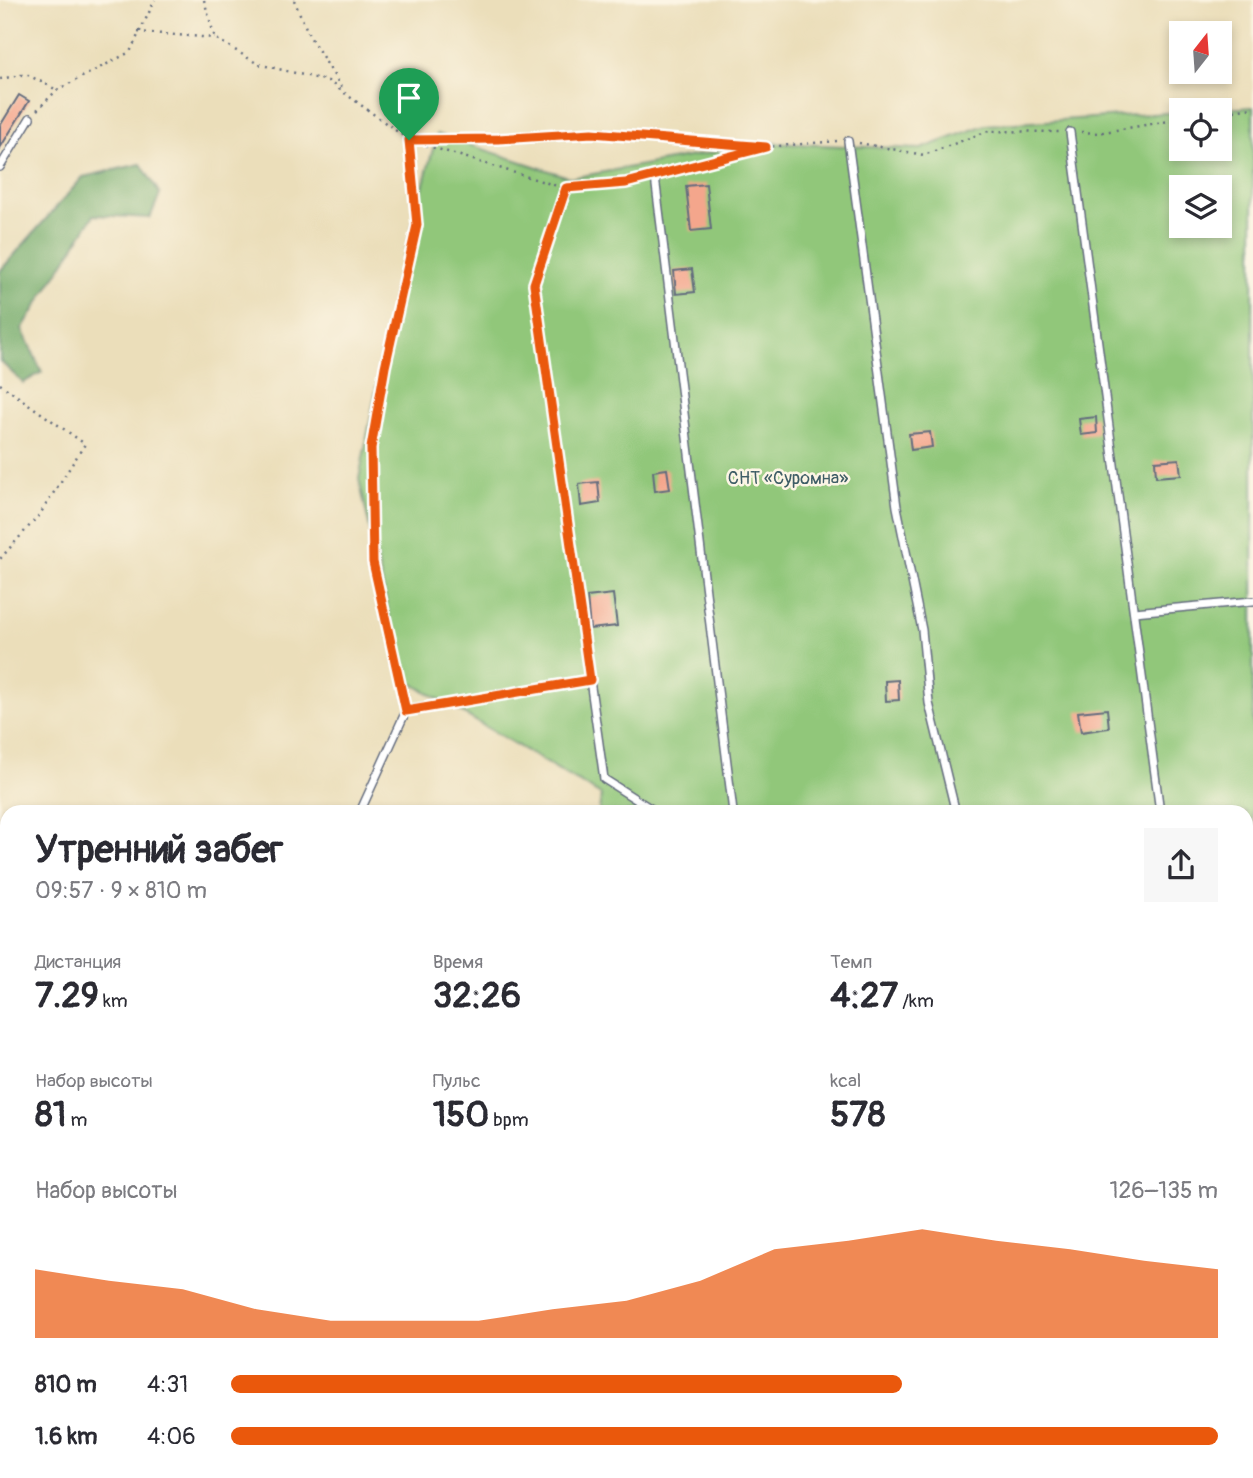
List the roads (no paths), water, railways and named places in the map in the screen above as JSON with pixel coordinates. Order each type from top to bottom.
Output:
[{"type":"lane","points":[[0,167],[30,117]]},
{"type":"lane","points":[[1070,132],[1159,805]]},
{"type":"lane","points":[[848,141],[897,507],[922,630],[929,703],[954,805]]},
{"type":"lane","points":[[655,177],[732,805]]},
{"type":"lane","points":[[566,188],[534,284],[604,779],[645,805]]},
{"type":"lane","points":[[1134,612],[1253,601]]},
{"type":"lane","points":[[363,805],[406,711],[590,680]]},
{"type":"park label","name":"СНТ «Суромна»","points":[[788,478]]}]
